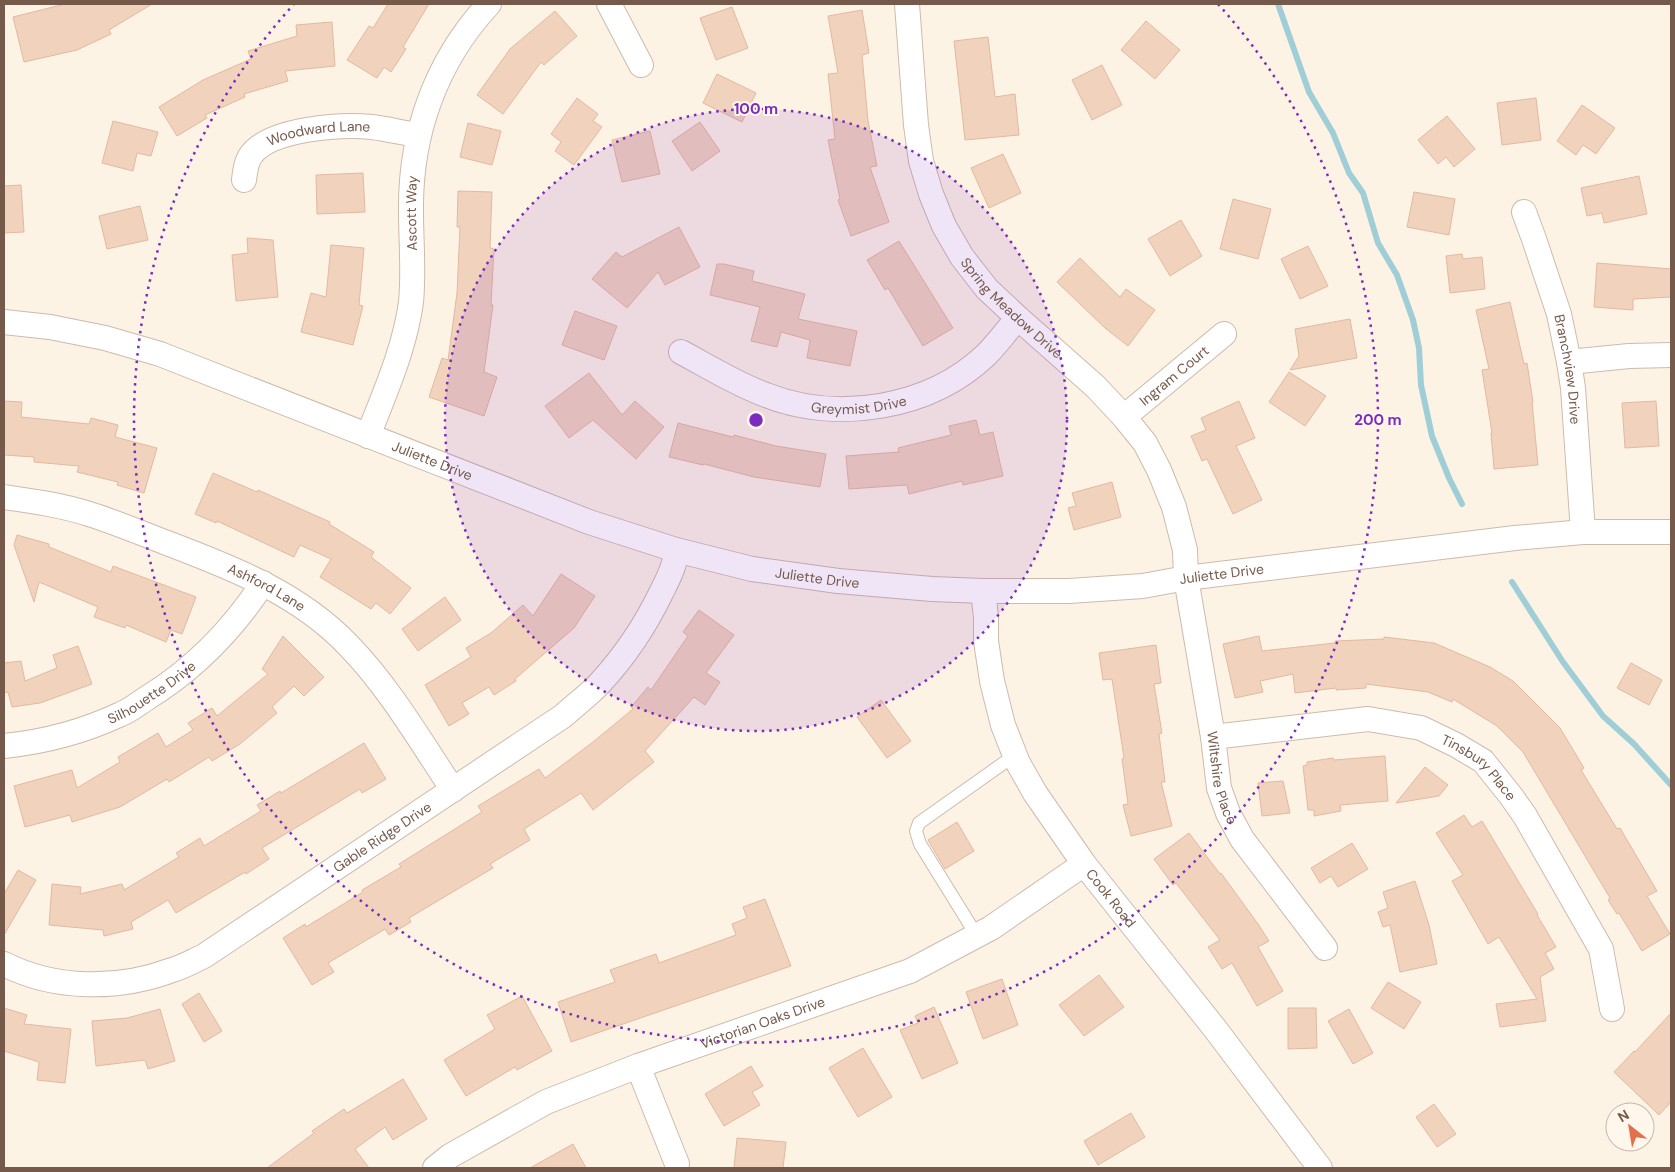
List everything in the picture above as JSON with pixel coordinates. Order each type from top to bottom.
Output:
[{"type":"street","name":"Ascott Way","points":[[368,436],[394,367],[404,334],[410,303],[413,272],[412,174],[418,135],[435,84],[449,57],[475,19],[489,4]]},
{"type":"street","points":[[609,4],[642,65]]},
{"type":"street","name":"Spring Meadow Drive","points":[[907,4],[916,125],[921,161],[931,194],[944,226],[962,257],[987,289],[1096,387],[1124,417],[1148,450],[1160,470],[1171,500],[1185,550],[1186,578]]},
{"type":"street","name":"Woodward Lane","points":[[244,180],[250,156],[256,149],[279,137],[338,126],[373,127],[418,135]]},
{"type":"street","name":"Branchview Drive","points":[[1524,212],[1559,314],[1569,362],[1573,388],[1583,532]]},
{"type":"street","name":"Greymist Drive","points":[[681,352],[765,395],[792,404],[822,409],[856,410],[888,405],[924,394],[956,378],[985,356],[1018,318]]},
{"type":"street","name":"Juliette Drive","points":[[4,322],[50,327],[105,338],[160,354],[589,522],[676,550],[752,569],[932,589],[1069,590],[1143,586],[1186,578],[1443,546],[1583,532],[1671,532]]},
{"type":"street","name":"Ingram Court","points":[[1124,417],[1224,334]]},
{"type":"street","points":[[1569,362],[1630,356],[1671,355]]},
{"type":"street","name":"Ashford Lane","points":[[4,498],[44,503],[88,513],[224,565],[283,594],[316,617],[349,645],[377,678],[453,790]]},
{"type":"street","name":"Gable Ridge Drive","points":[[4,964],[42,978],[74,984],[108,984],[141,980],[174,970],[204,956],[563,716],[600,684],[627,652],[648,620],[666,583],[676,557],[676,550]]},
{"type":"street","name":"Wiltshire Place","points":[[1186,578],[1220,788],[1228,814],[1242,839],[1326,948]]},
{"type":"street","name":"Silhouette Drive","points":[[4,746],[52,737],[85,728],[123,714],[189,669],[220,640],[250,603],[263,583]]},
{"type":"street","name":"Cook Road","points":[[983,590],[986,641],[992,682],[1003,725],[1015,756],[1035,794],[1084,864],[1216,1030],[1320,1168]]},
{"type":"street","name":"Tinsbury Place","points":[[1213,737],[1368,719],[1421,728],[1456,745],[1482,761],[1512,796],[1525,816],[1601,948],[1612,1009]]},
{"type":"street","name":"Victorian Oaks Drive","points":[[434,1168],[450,1156],[546,1102],[638,1066],[910,972],[991,928],[1084,864]]},
{"type":"street","points":[[638,1066],[677,1164]]},
{"type":"lane","points":[[977,936],[920,844],[916,831],[919,823],[1015,756]]},
{"type":"building","points":[[65,4],[152,4],[109,30],[111,34],[77,50],[24,62],[13,17]]},
{"type":"building","points":[[388,4],[429,4],[403,47],[406,49],[391,72],[384,67],[377,78],[347,60],[369,26],[373,28]]},
{"type":"building","points":[[732,7],[748,48],[716,60],[700,18]]},
{"type":"building","points":[[862,10],[869,53],[862,55],[868,121],[877,166],[870,167],[889,222],[851,236],[838,200],[840,199],[828,140],[835,139],[828,74],[838,73],[828,16]]},
{"type":"building","points":[[555,11],[577,36],[544,65],[541,62],[503,114],[477,95],[510,49]]},
{"type":"building","points":[[1146,21],[1180,50],[1155,79],[1121,50]]},
{"type":"building","points":[[332,22],[335,66],[285,71],[288,81],[244,94],[245,97],[205,115],[207,118],[177,136],[159,107],[203,80],[251,59],[248,51],[297,36],[296,25]]},
{"type":"building","points":[[988,37],[995,97],[1015,94],[1019,135],[965,140],[954,41]]},
{"type":"building","points":[[1102,65],[1122,105],[1092,120],[1072,80]]},
{"type":"building","points":[[717,74],[756,93],[742,122],[703,103]]},
{"type":"building","points":[[577,98],[598,114],[593,121],[602,127],[574,165],[555,151],[561,142],[551,134]]},
{"type":"building","points":[[1536,98],[1541,140],[1502,145],[1497,103]]},
{"type":"building","points":[[1582,105],[1615,128],[1596,154],[1583,145],[1576,155],[1557,141]]},
{"type":"building","points":[[1447,116],[1475,149],[1454,167],[1446,157],[1438,164],[1418,140]]},
{"type":"building","points":[[113,121],[158,132],[151,156],[137,153],[133,171],[102,163]]},
{"type":"building","points":[[700,122],[720,151],[692,171],[672,141]]},
{"type":"building","points":[[468,123],[501,131],[492,165],[460,157]]},
{"type":"building","points":[[650,131],[660,174],[622,182],[612,140]]},
{"type":"building","points":[[1003,154],[1021,193],[989,208],[971,168]]},
{"type":"building","points":[[363,173],[365,212],[317,214],[316,175]]},
{"type":"building","points":[[1639,176],[1647,214],[1604,223],[1602,213],[1587,216],[1581,188]]},
{"type":"building","points":[[21,185],[24,232],[4,233],[4,186]]},
{"type":"building","points":[[458,191],[492,192],[490,248],[494,249],[491,305],[493,305],[484,372],[497,377],[484,416],[429,397],[442,358],[448,360],[457,293],[460,227],[457,227]]},
{"type":"building","points":[[1414,192],[1455,199],[1449,235],[1407,227]]},
{"type":"building","points":[[1233,199],[1271,209],[1258,259],[1220,249]]},
{"type":"building","points":[[140,206],[148,240],[107,249],[99,216]]},
{"type":"building","points":[[1181,220],[1202,256],[1170,276],[1148,239]]},
{"type":"building","points":[[679,227],[700,267],[665,285],[658,272],[627,308],[592,279],[616,252],[622,257]]},
{"type":"building","points":[[247,238],[273,240],[278,297],[236,301],[232,255],[248,253]]},
{"type":"building","points":[[899,241],[953,328],[923,346],[888,288],[885,290],[867,260]]},
{"type":"building","points":[[331,245],[364,248],[359,305],[363,306],[353,345],[301,332],[311,293],[326,297]]},
{"type":"building","points":[[1308,246],[1328,286],[1300,299],[1281,259]]},
{"type":"building","points":[[1462,254],[1463,259],[1482,257],[1485,289],[1450,293],[1446,256]]},
{"type":"building","points":[[1080,258],[1120,297],[1126,289],[1155,310],[1128,346],[1105,328],[1057,282]]},
{"type":"building","points":[[1597,263],[1671,269],[1671,297],[1633,299],[1633,310],[1594,307]]},
{"type":"building","points":[[717,264],[754,271],[752,281],[805,294],[798,319],[857,331],[850,366],[807,358],[810,340],[781,332],[777,347],[751,341],[760,307],[710,295]]},
{"type":"building","points":[[1510,302],[1524,364],[1527,363],[1533,402],[1538,465],[1494,469],[1492,433],[1482,370],[1489,369],[1476,310]]},
{"type":"building","points":[[575,311],[617,326],[604,360],[562,345]]},
{"type":"building","points":[[1350,319],[1357,358],[1290,370],[1299,356],[1295,329]]},
{"type":"building","points":[[1289,372],[1326,396],[1305,426],[1269,402]]},
{"type":"building","points":[[589,373],[622,415],[635,401],[664,427],[636,459],[593,420],[569,438],[545,406]]},
{"type":"building","points":[[4,401],[22,402],[21,417],[89,424],[91,418],[118,425],[115,437],[157,448],[144,493],[117,485],[118,482],[77,472],[79,466],[34,462],[34,457],[4,455]]},
{"type":"building","points":[[1239,401],[1255,438],[1236,446],[1262,500],[1233,514],[1207,459],[1202,461],[1191,436],[1206,430],[1201,418]]},
{"type":"building","points":[[1656,401],[1659,446],[1625,448],[1622,403]]},
{"type":"building","points":[[976,420],[980,435],[993,432],[1003,476],[963,485],[962,481],[909,494],[907,485],[849,489],[846,456],[899,452],[898,448],[951,435],[949,426]]},
{"type":"building","points":[[678,423],[733,437],[734,435],[776,446],[826,454],[820,487],[754,477],[669,457]]},
{"type":"building","points":[[213,473],[257,492],[258,490],[330,522],[329,524],[374,552],[371,557],[411,588],[390,614],[376,603],[371,609],[320,577],[331,559],[300,545],[294,557],[217,521],[216,523],[195,514]]},
{"type":"building","points":[[1112,482],[1121,517],[1074,530],[1068,508],[1076,506],[1072,493]]},
{"type":"building","points":[[17,535],[49,544],[49,547],[111,572],[113,566],[196,597],[182,634],[171,630],[166,642],[126,625],[125,628],[94,617],[98,607],[39,582],[34,602],[14,545]]},
{"type":"building","points":[[561,574],[595,596],[574,628],[515,679],[516,681],[494,695],[489,687],[462,703],[469,714],[449,726],[425,685],[471,657],[466,648],[491,633],[523,605],[533,616]]},
{"type":"building","points":[[445,597],[461,620],[418,651],[402,629]]},
{"type":"building","points":[[699,610],[734,635],[706,673],[720,682],[705,705],[694,697],[645,751],[654,762],[593,810],[581,793],[524,829],[530,840],[490,864],[493,868],[409,918],[411,922],[389,935],[385,929],[328,963],[334,972],[312,985],[283,938],[305,924],[306,927],[401,867],[399,864],[482,812],[478,806],[539,769],[545,778],[593,742],[633,709],[631,707],[648,687],[651,690],[688,636],[683,632]]},
{"type":"building","points":[[283,636],[324,677],[304,696],[294,686],[272,707],[277,713],[240,744],[212,761],[209,757],[169,782],[167,779],[120,807],[72,822],[70,815],[25,827],[14,786],[72,770],[77,788],[120,762],[118,757],[158,733],[166,747],[193,730],[188,723],[212,708],[217,716],[268,674],[262,669]]},
{"type":"building","points":[[1259,636],[1262,651],[1335,643],[1335,641],[1384,639],[1384,637],[1434,643],[1490,667],[1513,681],[1560,728],[1584,768],[1581,770],[1617,829],[1620,828],[1657,891],[1647,896],[1670,934],[1642,951],[1619,913],[1617,914],[1608,900],[1610,898],[1523,752],[1497,726],[1453,699],[1452,702],[1428,692],[1366,684],[1366,688],[1336,690],[1336,688],[1295,693],[1293,674],[1260,681],[1263,692],[1235,698],[1223,644]]},
{"type":"building","points":[[1156,645],[1161,683],[1154,684],[1162,733],[1159,734],[1165,782],[1161,782],[1172,826],[1131,836],[1123,805],[1128,804],[1122,759],[1124,758],[1112,679],[1103,680],[1099,653]]},
{"type":"building","points":[[78,646],[92,684],[40,703],[12,707],[8,692],[4,693],[4,663],[21,661],[25,681],[57,668],[53,655]]},
{"type":"building","points":[[1631,663],[1662,680],[1649,705],[1617,688]]},
{"type":"building","points":[[881,700],[911,741],[887,758],[857,717]]},
{"type":"building","points":[[364,743],[386,779],[362,793],[360,789],[262,848],[269,859],[246,874],[245,872],[176,913],[168,900],[131,922],[133,929],[104,936],[103,930],[49,925],[52,884],[81,887],[80,894],[122,884],[124,890],[179,857],[176,853],[200,838],[204,846],[261,811],[257,805],[280,791],[281,793]]},
{"type":"building","points":[[1385,756],[1388,801],[1340,805],[1341,811],[1314,816],[1314,810],[1308,810],[1303,766],[1307,765],[1307,762],[1333,758],[1334,760]]},
{"type":"building","points":[[1425,767],[1448,785],[1439,796],[1396,803]]},
{"type":"building","points":[[1283,781],[1290,813],[1262,816],[1258,783]]},
{"type":"building","points":[[1464,815],[1472,827],[1482,821],[1556,947],[1545,953],[1554,969],[1540,977],[1546,1021],[1500,1027],[1496,1004],[1537,999],[1499,937],[1488,944],[1452,881],[1463,875],[1436,833]]},
{"type":"building","points":[[957,822],[974,851],[945,869],[928,840]]},
{"type":"building","points":[[1189,833],[1221,873],[1269,941],[1258,947],[1283,991],[1257,1006],[1232,963],[1222,969],[1208,947],[1220,940],[1176,883],[1173,885],[1154,859]]},
{"type":"building","points":[[1352,843],[1368,869],[1338,887],[1331,876],[1320,883],[1311,868]]},
{"type":"building","points":[[18,870],[36,880],[4,935],[4,894]]},
{"type":"building","points":[[1415,881],[1429,925],[1437,964],[1400,972],[1390,925],[1383,927],[1378,912],[1388,908],[1383,892]]},
{"type":"building","points":[[765,899],[791,966],[571,1042],[558,1002],[615,982],[610,970],[656,954],[659,963],[736,935],[732,924],[747,918],[743,907]]},
{"type":"building","points":[[1099,975],[1124,1007],[1084,1036],[1059,1005]]},
{"type":"building","points":[[1002,979],[1018,1025],[983,1039],[966,992]]},
{"type":"building","points":[[1388,982],[1421,1002],[1404,1029],[1371,1008]]},
{"type":"building","points":[[199,993],[222,1031],[204,1042],[182,1004]]},
{"type":"building","points":[[522,996],[552,1051],[517,1070],[515,1067],[466,1096],[444,1060],[495,1029],[487,1015]]},
{"type":"building","points":[[934,1007],[958,1063],[922,1079],[900,1030],[918,1023],[915,1016]]},
{"type":"building","points":[[4,1008],[27,1015],[24,1024],[71,1029],[65,1083],[37,1080],[39,1062],[4,1051]]},
{"type":"building","points":[[1288,1008],[1316,1008],[1317,1048],[1288,1049]]},
{"type":"building","points":[[160,1009],[175,1061],[148,1069],[145,1060],[96,1066],[92,1021],[127,1018]]},
{"type":"building","points":[[1349,1009],[1373,1053],[1353,1064],[1328,1021]]},
{"type":"building","points":[[1671,1013],[1671,1102],[1659,1115],[1655,1111],[1655,1102],[1645,1102],[1614,1072]]},
{"type":"building","points":[[863,1048],[892,1097],[858,1117],[829,1068]]},
{"type":"building","points":[[751,1066],[763,1086],[752,1092],[760,1105],[724,1126],[705,1094]]},
{"type":"building","points":[[403,1079],[427,1119],[393,1140],[385,1127],[355,1149],[369,1168],[267,1168],[314,1133],[312,1131],[344,1109],[347,1113]]},
{"type":"building","points":[[1434,1104],[1456,1134],[1437,1147],[1416,1117]]},
{"type":"building","points":[[1131,1113],[1145,1137],[1098,1165],[1084,1141]]},
{"type":"building","points":[[737,1138],[786,1142],[783,1168],[734,1168]]},
{"type":"building","points":[[573,1144],[586,1168],[530,1168]]},
{"type":"waterway","points":[[1278,4],[1309,92],[1333,133],[1349,173],[1363,193],[1378,243],[1397,275],[1413,320],[1419,348],[1421,385],[1432,436],[1462,504]]},
{"type":"waterway","points":[[1512,582],[1563,662],[1603,716],[1634,744],[1671,785]]}]
